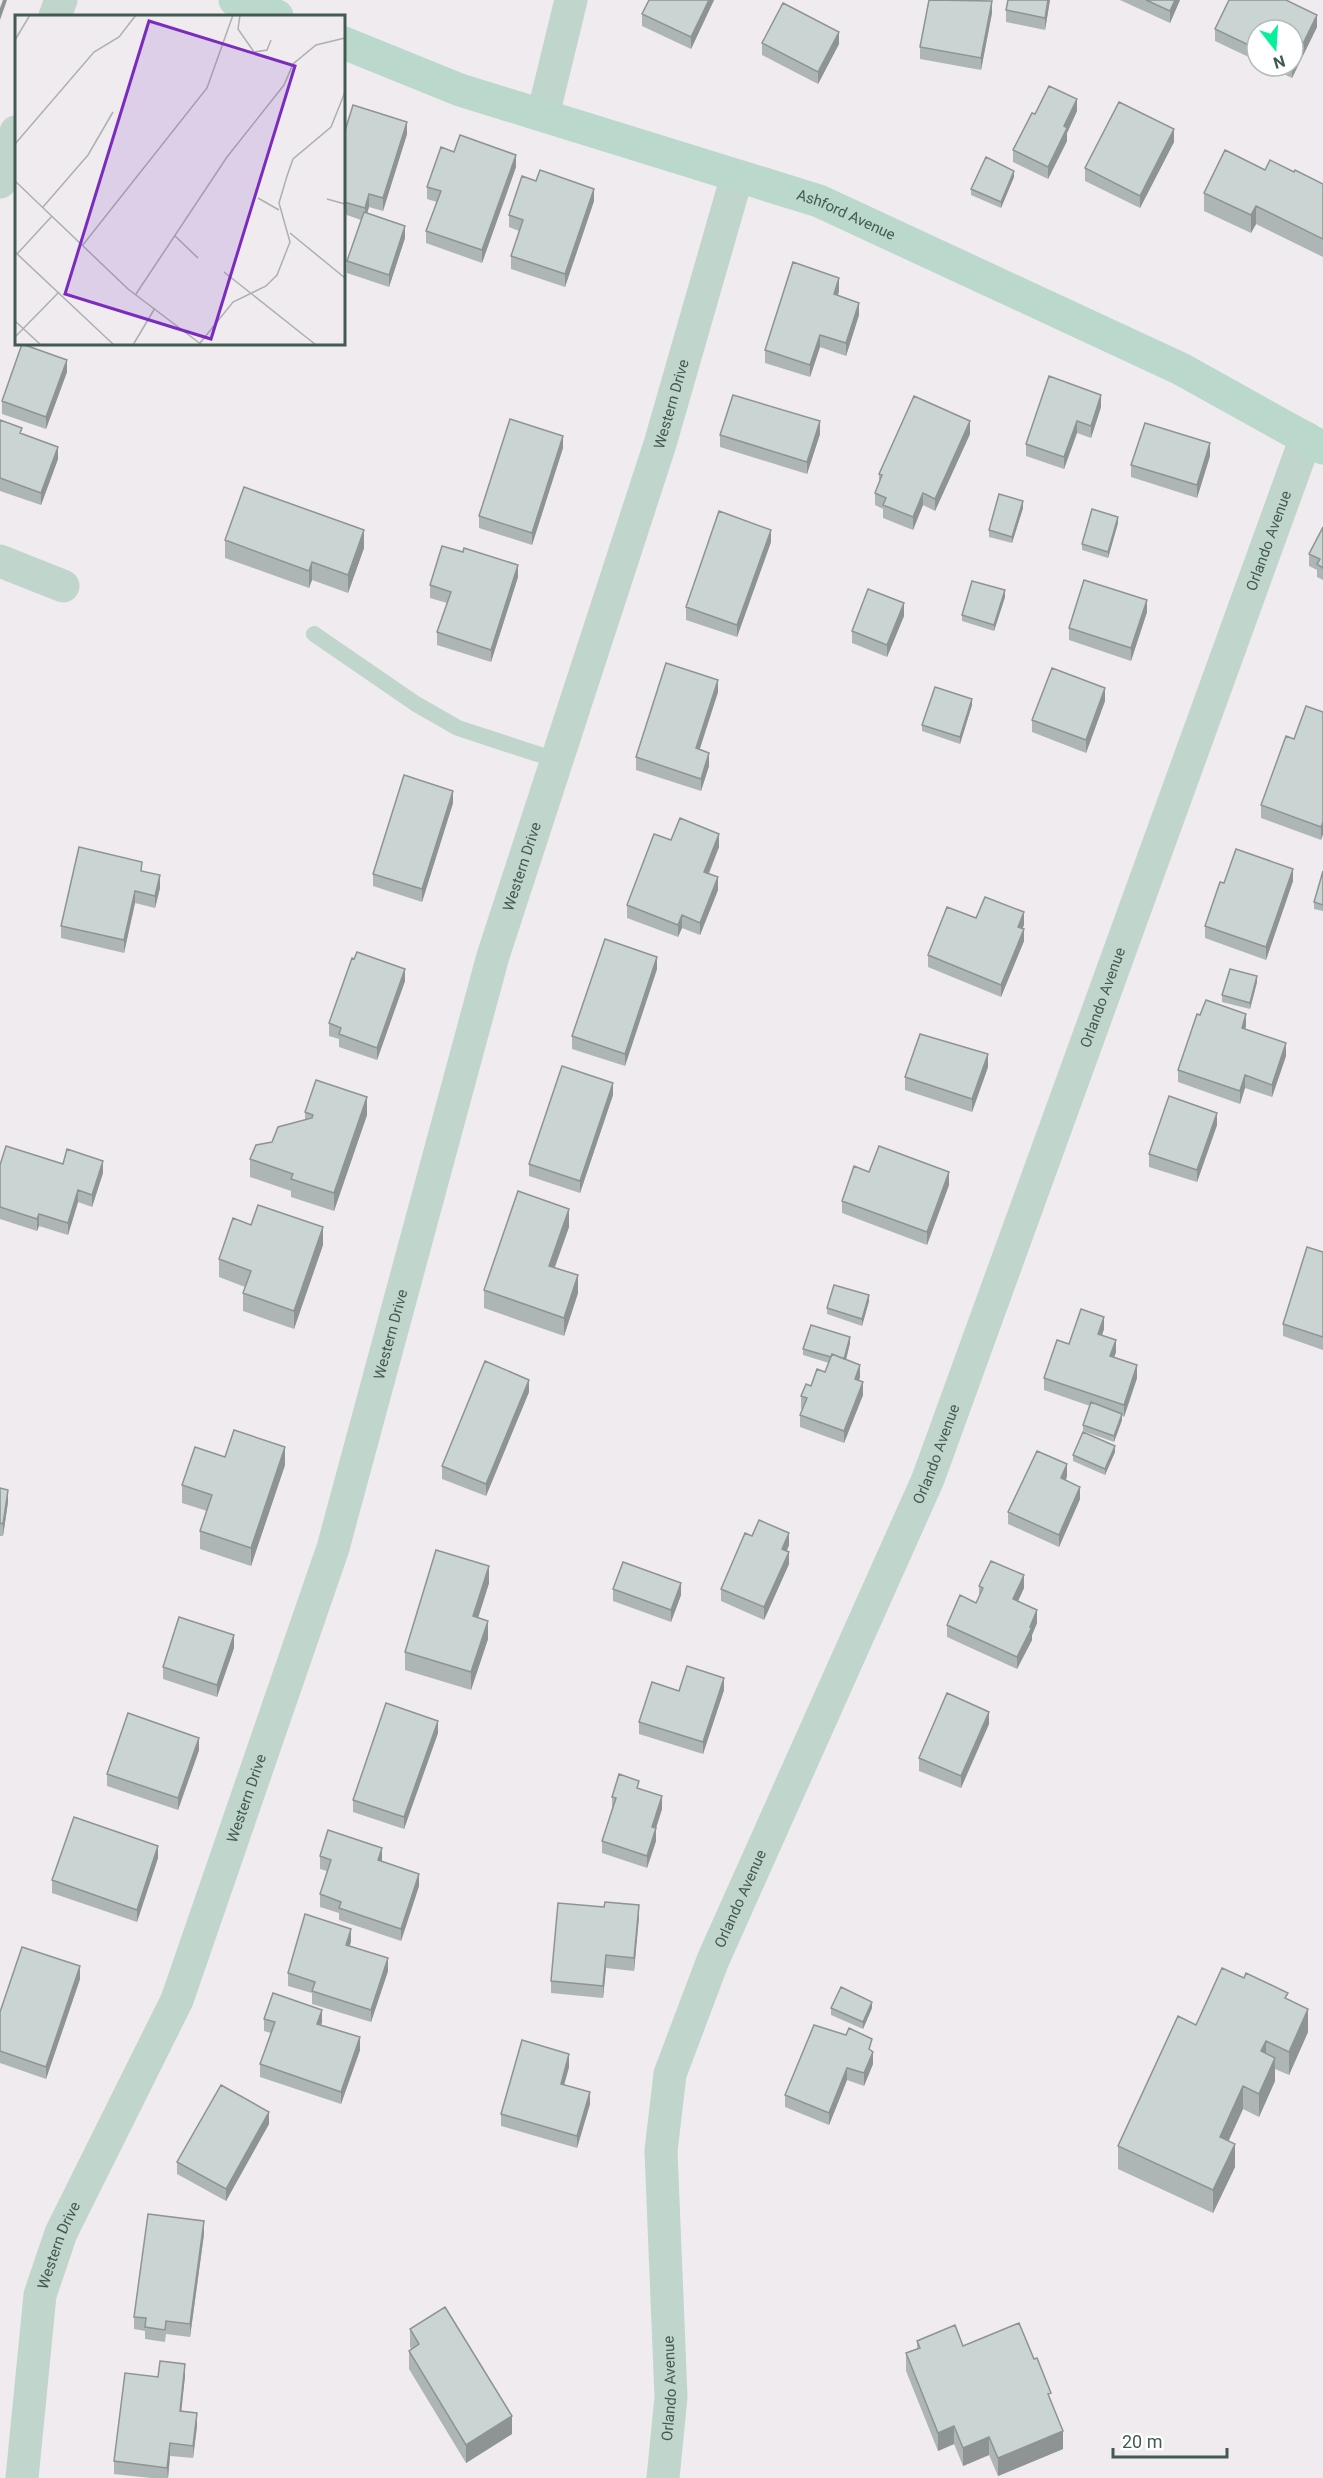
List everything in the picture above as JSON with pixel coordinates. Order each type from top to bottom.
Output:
[{"type":"main road","points":[[235,0],[274,15]]},
{"type":"main road","name":"Ashford Avenue","points":[[345,43],[460,90],[819,201],[1181,369],[1314,443]]},
{"type":"street","points":[[55,15],[61,0]]},
{"type":"street","points":[[543,115],[571,0]]},
{"type":"street","points":[[0,182],[15,135]]},
{"type":"street","name":"Western Drive","points":[[22,2478],[40,2295],[61,2233],[177,2000],[333,1548],[493,956],[660,444],[737,176]]},
{"type":"street","name":"Orlando Avenue","points":[[663,2478],[671,2397],[661,2151],[670,2074],[713,1960],[928,1479],[1314,443]]},
{"type":"street","points":[[0,561],[63,586]]},
{"type":"lane","points":[[314,634],[416,704],[458,728],[556,760]]},
{"type":"building","points":[[649,0],[709,0],[691,37],[642,14]]},
{"type":"building","points":[[929,0],[992,1],[981,58],[920,47]]},
{"type":"building","points":[[1008,0],[1048,0],[1045,18],[1006,10]]},
{"type":"building","points":[[1146,0],[1175,0],[1170,11]]},
{"type":"building","points":[[1229,0],[1286,0],[1317,15],[1305,40],[1305,18],[1245,18],[1245,43],[1215,29]]},
{"type":"building","points":[[783,3],[839,32],[818,72],[762,43]]},
{"type":"building","points":[[1049,86],[1077,99],[1064,126],[1067,128],[1048,167],[1013,150]]},
{"type":"building","points":[[1119,102],[1174,129],[1140,196],[1085,168]]},
{"type":"building","points":[[353,105],[407,122],[383,198],[369,194],[365,208],[345,202],[345,131]]},
{"type":"building","points":[[460,135],[516,155],[482,250],[426,231],[441,191],[427,187],[441,147],[454,152]]},
{"type":"building","points":[[1225,150],[1265,170],[1270,160],[1323,184],[1323,239],[1256,206],[1251,215],[1204,193]]},
{"type":"building","points":[[986,157],[1014,171],[1001,202],[971,189]]},
{"type":"building","points":[[540,170],[594,189],[565,274],[511,256],[523,220],[509,215],[522,176],[536,181]]},
{"type":"building","points":[[364,212],[405,226],[389,275],[347,261]]},
{"type":"building","points":[[793,262],[839,278],[834,294],[859,303],[846,343],[820,335],[810,365],[765,350]]},
{"type":"building","points":[[22,345],[67,360],[46,417],[2,401]]},
{"type":"building","points":[[1049,376],[1101,395],[1091,426],[1077,421],[1064,457],[1026,444]]},
{"type":"building","points":[[733,395],[820,421],[807,462],[720,435]]},
{"type":"building","points":[[914,396],[970,421],[935,499],[923,493],[913,517],[883,505],[886,498],[875,493],[882,475],[879,474]]},
{"type":"building","points":[[510,419],[563,436],[532,533],[479,516]]},
{"type":"building","points":[[0,420],[22,428],[20,433],[58,447],[41,493],[0,478]]},
{"type":"building","points":[[1145,423],[1210,443],[1197,485],[1131,465]]},
{"type":"building","points":[[244,487],[364,530],[348,575],[312,562],[309,571],[225,540]]},
{"type":"building","points":[[999,494],[1023,501],[1012,537],[989,530]]},
{"type":"building","points":[[1092,509],[1118,517],[1108,552],[1082,544]]},
{"type":"building","points":[[719,511],[771,530],[737,625],[686,607]]},
{"type":"building","points":[[1323,527],[1323,568],[1317,564],[1320,559],[1309,554]]},
{"type":"building","points":[[442,546],[463,552],[464,548],[518,565],[491,650],[437,632],[451,592],[430,585]]},
{"type":"building","points":[[1084,580],[1147,600],[1131,648],[1069,628]]},
{"type":"building","points":[[972,581],[1005,590],[994,625],[962,615]]},
{"type":"building","points":[[868,589],[904,603],[887,645],[852,631]]},
{"type":"building","points":[[666,663],[718,680],[696,748],[709,753],[701,779],[636,757]]},
{"type":"building","points":[[1052,668],[1105,688],[1086,740],[1032,720]]},
{"type":"building","points":[[935,687],[972,699],[960,737],[922,725]]},
{"type":"building","points":[[1306,706],[1323,712],[1323,822],[1321,827],[1261,805],[1286,736],[1294,739]]},
{"type":"building","points":[[404,775],[453,791],[422,889],[373,874]]},
{"type":"building","points":[[680,818],[719,834],[704,872],[718,877],[700,923],[682,915],[678,925],[627,905],[654,834],[671,840]]},
{"type":"building","points":[[79,847],[142,862],[141,871],[160,875],[155,896],[135,891],[124,940],[61,926]]},
{"type":"building","points":[[1236,849],[1293,869],[1266,947],[1205,926],[1220,882],[1224,883]]},
{"type":"building","points":[[1323,871],[1323,905],[1314,902]]},
{"type":"building","points":[[985,897],[1024,912],[1018,927],[1024,929],[1001,985],[928,955],[947,907],[976,918]]},
{"type":"building","points":[[605,939],[657,957],[625,1054],[572,1036]]},
{"type":"building","points":[[357,952],[405,969],[377,1048],[339,1034],[341,1028],[329,1023],[352,958],[354,959]]},
{"type":"building","points":[[1230,969],[1257,976],[1250,1003],[1222,995]]},
{"type":"building","points":[[1206,1000],[1246,1014],[1242,1028],[1286,1043],[1272,1085],[1245,1075],[1240,1091],[1178,1070],[1197,1014],[1200,1015]]},
{"type":"building","points":[[920,1034],[988,1054],[972,1099],[905,1077]]},
{"type":"building","points":[[562,1066],[613,1083],[580,1181],[529,1164]]},
{"type":"building","points":[[316,1080],[367,1097],[334,1193],[291,1179],[293,1174],[250,1159],[256,1145],[272,1142],[278,1127],[312,1118],[313,1115],[305,1112]]},
{"type":"building","points":[[1169,1096],[1217,1113],[1197,1170],[1149,1154]]},
{"type":"building","points":[[6,1146],[63,1164],[67,1149],[103,1161],[92,1195],[78,1190],[68,1223],[39,1214],[37,1219],[0,1207],[0,1165]]},
{"type":"building","points":[[879,1146],[949,1172],[927,1232],[842,1201],[854,1166],[869,1172]]},
{"type":"building","points":[[518,1191],[569,1209],[549,1266],[578,1275],[564,1318],[484,1290]]},
{"type":"building","points":[[258,1205],[323,1227],[294,1311],[243,1293],[251,1271],[219,1259],[233,1218],[251,1225]]},
{"type":"building","points":[[1307,1247],[1323,1252],[1323,1337],[1283,1324]]},
{"type":"building","points":[[834,1285],[869,1295],[862,1319],[827,1308]]},
{"type":"building","points":[[1081,1309],[1104,1317],[1098,1334],[1116,1340],[1110,1356],[1137,1365],[1124,1405],[1044,1378],[1057,1340],[1069,1344]]},
{"type":"building","points":[[811,1325],[850,1337],[844,1359],[832,1354],[831,1357],[803,1349]]},
{"type":"building","points":[[832,1354],[860,1365],[855,1379],[863,1382],[844,1431],[800,1415],[807,1398],[801,1396],[806,1384],[811,1386],[817,1369],[825,1372]]},
{"type":"building","points":[[485,1361],[529,1380],[486,1484],[442,1466]]},
{"type":"building","points":[[1091,1402],[1122,1414],[1114,1436],[1083,1425]]},
{"type":"building","points":[[234,1430],[285,1447],[251,1548],[200,1531],[212,1495],[182,1485],[195,1447],[225,1457]]},
{"type":"building","points":[[1083,1432],[1115,1446],[1105,1469],[1073,1455]]},
{"type":"building","points":[[1037,1451],[1067,1464],[1061,1478],[1080,1487],[1059,1535],[1008,1512]]},
{"type":"building","points":[[0,1488],[8,1490],[3,1524],[0,1523]]},
{"type":"building","points":[[759,1520],[789,1533],[782,1549],[789,1552],[764,1607],[721,1589],[745,1533],[752,1536]]},
{"type":"building","points":[[436,1550],[489,1566],[473,1616],[488,1621],[471,1672],[405,1652]]},
{"type":"building","points":[[991,1561],[1024,1575],[1013,1599],[1037,1610],[1030,1627],[1032,1627],[1017,1657],[947,1625],[960,1595],[976,1603],[983,1588],[979,1586]]},
{"type":"building","points":[[623,1562],[681,1583],[671,1610],[613,1589]]},
{"type":"building","points":[[179,1617],[234,1635],[217,1685],[163,1667]]},
{"type":"building","points":[[687,1666],[724,1678],[703,1742],[639,1722],[652,1682],[679,1691]]},
{"type":"building","points":[[947,1693],[989,1712],[961,1776],[919,1758]]},
{"type":"building","points":[[386,1703],[438,1721],[404,1817],[353,1800]]},
{"type":"building","points":[[128,1713],[199,1738],[178,1798],[107,1774]]},
{"type":"building","points":[[619,1774],[639,1781],[637,1788],[662,1796],[652,1827],[656,1828],[647,1856],[602,1841],[616,1798],[612,1797]]},
{"type":"building","points":[[74,1817],[158,1846],[137,1910],[52,1880]]},
{"type":"building","points":[[328,1830],[382,1848],[378,1860],[419,1874],[401,1929],[339,1908],[341,1902],[320,1894],[331,1860],[320,1856]]},
{"type":"building","points":[[605,1902],[639,1905],[634,1958],[606,1955],[603,1986],[551,1981],[558,1903],[604,1907]]},
{"type":"building","points":[[305,1914],[351,1929],[346,1945],[388,1958],[371,2010],[312,1991],[315,1982],[288,1973]]},
{"type":"building","points":[[22,1947],[80,1966],[46,2067],[0,2051],[0,2012]]},
{"type":"building","points":[[1222,1968],[1244,1978],[1246,1973],[1288,1993],[1285,1998],[1308,2009],[1289,2052],[1266,2041],[1261,2051],[1275,2058],[1259,2094],[1243,2086],[1220,2137],[1235,2144],[1213,2190],[1118,2146],[1178,2016],[1196,2025]]},
{"type":"building","points":[[841,1987],[872,2002],[863,2022],[831,2008]]},
{"type":"building","points":[[273,1993],[322,2010],[317,2024],[360,2037],[341,2092],[260,2064],[275,2022],[264,2019]]},
{"type":"building","points":[[814,2025],[846,2035],[849,2028],[872,2039],[869,2049],[873,2052],[864,2073],[847,2068],[829,2113],[785,2095]]},
{"type":"building","points":[[522,2040],[569,2054],[561,2084],[590,2092],[577,2136],[501,2114]]},
{"type":"building","points":[[221,2085],[269,2112],[226,2189],[177,2162]]},
{"type":"building","points":[[148,2214],[204,2221],[190,2324],[166,2321],[165,2330],[145,2327],[146,2318],[134,2317]]},
{"type":"building","points":[[445,2307],[512,2416],[466,2445],[409,2351],[419,2344],[410,2329]]},
{"type":"building","points":[[1019,2323],[1034,2359],[1037,2358],[1063,2431],[998,2458],[989,2437],[963,2448],[954,2426],[938,2433],[906,2353],[920,2348],[917,2341],[955,2325],[963,2346]]},
{"type":"building","points":[[160,2361],[185,2364],[180,2411],[197,2413],[193,2446],[170,2443],[167,2468],[114,2461],[125,2373],[158,2377]]}]
